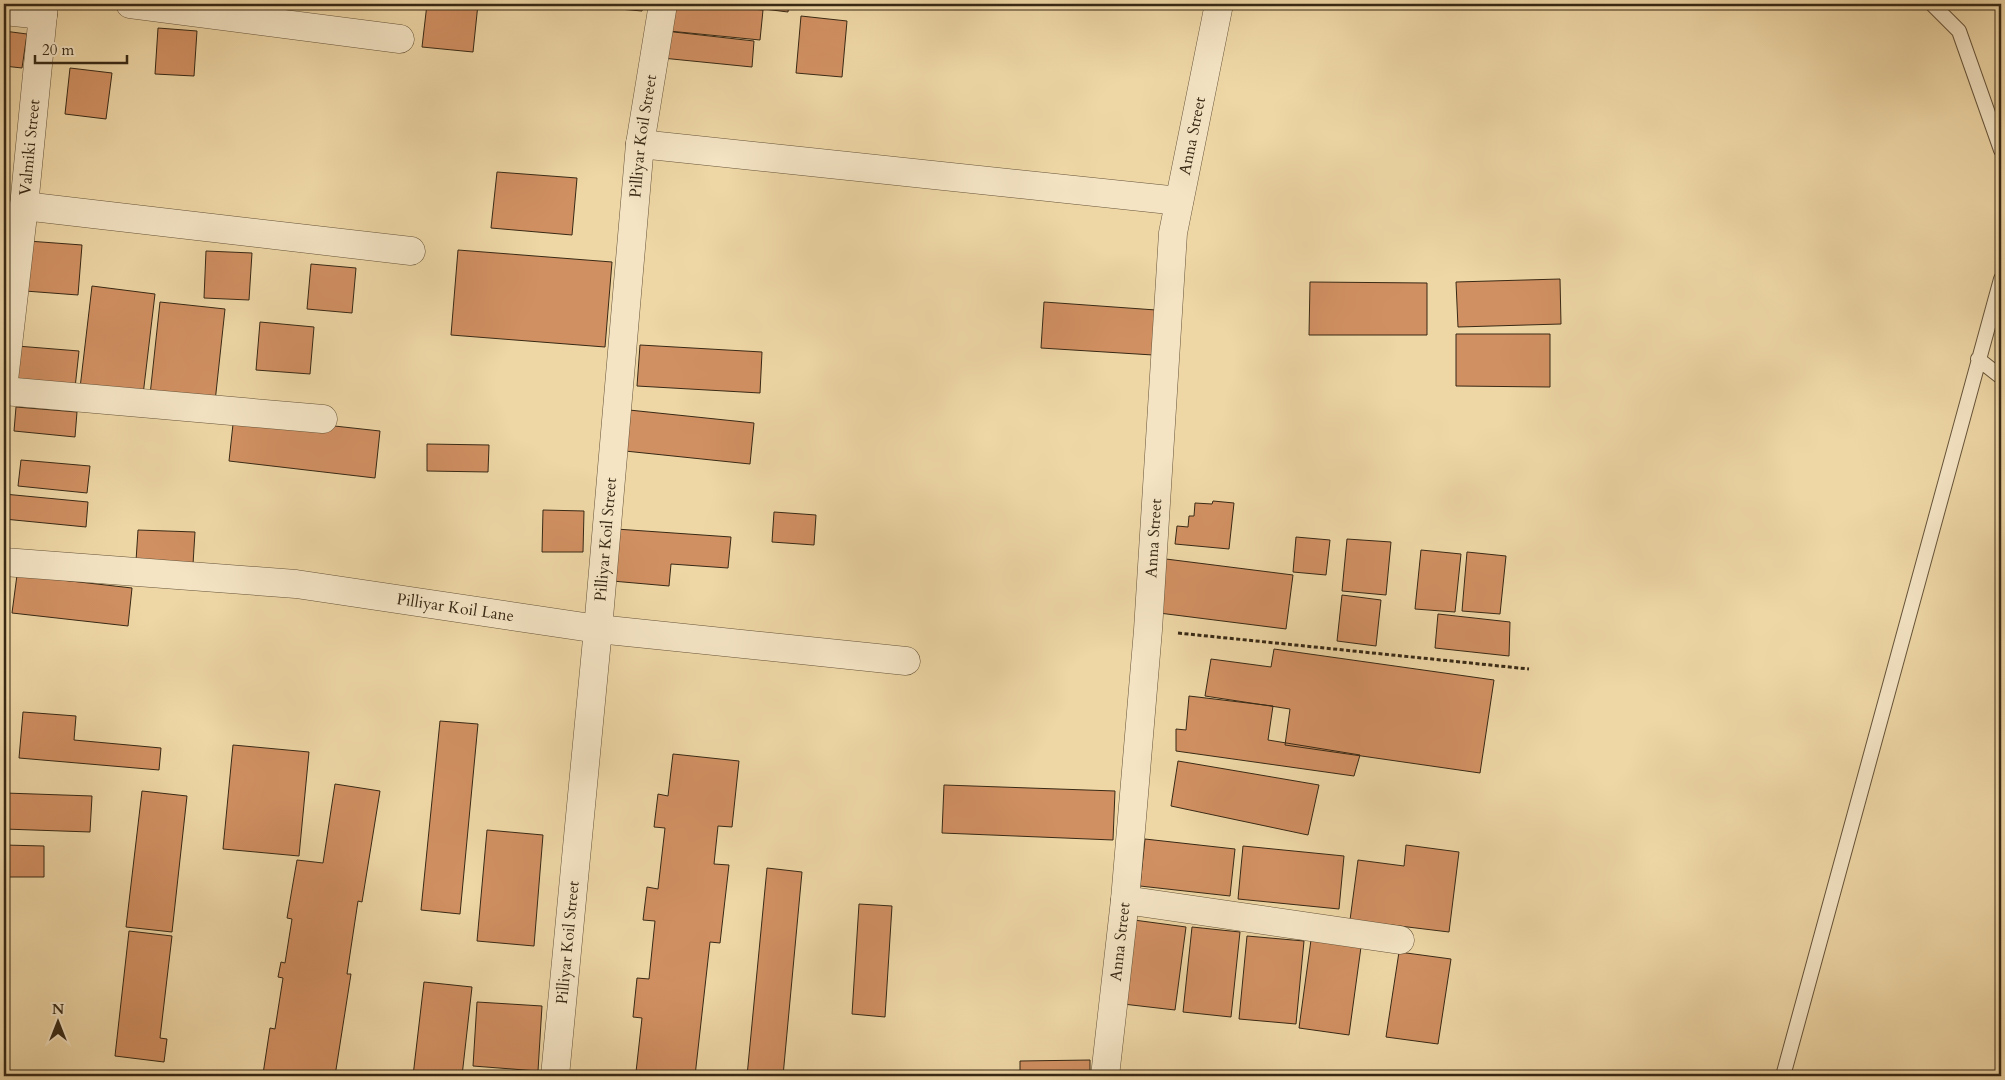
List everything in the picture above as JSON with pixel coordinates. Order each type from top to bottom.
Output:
[{"type":"street","points":[[130,4],[400,39]]},
{"type":"street","name":"Pilliyar Koil Street","points":[[555,1076],[598,629],[640,144],[663,4]]},
{"type":"street","name":"Anna Street","points":[[1104,1076],[1125,900],[1148,630],[1173,234],[1219,4]]},
{"type":"street","points":[[4,11],[43,9]]},
{"type":"street","name":"Valmiki Street","points":[[4,380],[24,206],[43,9]]},
{"type":"street","points":[[640,144],[1179,200]]},
{"type":"street","points":[[24,206],[411,251]]},
{"type":"street","points":[[4,391],[323,419]]},
{"type":"street","name":"Pilliyar Koil Lane","points":[[4,562],[296,584],[598,629],[906,661]]},
{"type":"street","points":[[1125,900],[1400,940]]},
{"type":"lane","points":[[1932,4],[1959,31],[2001,150]]},
{"type":"lane","points":[[1782,1076],[2001,278]]},
{"type":"lane","points":[[1978,359],[2001,376]]},
{"type":"path","points":[[1148,630],[1529,670]]},
{"type":"building","points":[[427,4],[478,4],[473,52],[422,47]]},
{"type":"building","points":[[561,4],[643,4],[642,11]]},
{"type":"building","points":[[672,4],[695,4],[763,10],[760,40],[669,31]]},
{"type":"building","points":[[724,4],[789,4],[788,12]]},
{"type":"building","points":[[801,16],[847,21],[842,77],[796,73]]},
{"type":"building","points":[[158,28],[197,31],[194,76],[155,74]]},
{"type":"building","points":[[4,31],[27,34],[22,68],[4,66]]},
{"type":"building","points":[[665,31],[754,41],[752,67],[662,58]]},
{"type":"building","points":[[70,68],[112,73],[106,119],[65,114]]},
{"type":"building","points":[[4,114],[9,115],[4,172]]},
{"type":"building","points":[[497,172],[577,178],[572,235],[491,228]]},
{"type":"building","points":[[28,241],[82,245],[78,295],[25,291]]},
{"type":"building","points":[[458,250],[612,262],[605,347],[451,335]]},
{"type":"building","points":[[206,251],[252,253],[249,300],[204,298]]},
{"type":"building","points":[[311,264],[356,268],[352,313],[307,309]]},
{"type":"building","points":[[1560,279],[1561,324],[1458,327],[1456,282]]},
{"type":"building","points":[[1310,282],[1427,283],[1427,335],[1309,335]]},
{"type":"building","points":[[92,286],[155,294],[143,395],[80,388]]},
{"type":"building","points":[[160,302],[225,309],[215,402],[150,395]]},
{"type":"building","points":[[1044,302],[1156,310],[1153,355],[1041,348]]},
{"type":"building","points":[[260,322],[314,327],[310,374],[256,370]]},
{"type":"building","points":[[1456,334],[1550,334],[1550,387],[1456,386]]},
{"type":"building","points":[[640,345],[762,352],[760,393],[637,386]]},
{"type":"building","points":[[17,346],[79,351],[75,388],[13,382]]},
{"type":"building","points":[[16,407],[77,412],[75,437],[14,431]]},
{"type":"building","points":[[629,410],[754,423],[750,464],[625,451]]},
{"type":"building","points":[[234,415],[380,431],[375,478],[229,461]]},
{"type":"building","points":[[427,444],[489,445],[488,472],[427,471]]},
{"type":"building","points":[[21,460],[90,466],[87,493],[18,486]]},
{"type":"building","points":[[4,494],[88,502],[86,527],[4,519]]},
{"type":"building","points":[[1213,501],[1234,503],[1229,549],[1175,544],[1177,526],[1188,527],[1189,516],[1194,516],[1195,503],[1212,504]]},
{"type":"building","points":[[543,510],[584,511],[583,552],[542,552]]},
{"type":"building","points":[[774,512],[816,515],[814,545],[772,542]]},
{"type":"building","points":[[616,529],[731,537],[728,568],[671,564],[669,586],[612,581]]},
{"type":"building","points":[[138,530],[195,532],[193,564],[136,561]]},
{"type":"building","points":[[1296,537],[1330,540],[1326,575],[1293,572]]},
{"type":"building","points":[[1347,539],[1391,542],[1386,595],[1342,591]]},
{"type":"building","points":[[1421,550],[1461,554],[1455,612],[1415,609]]},
{"type":"building","points":[[1467,552],[1506,556],[1500,614],[1462,611]]},
{"type":"building","points":[[1166,559],[1293,575],[1286,629],[1159,613]]},
{"type":"building","points":[[17,575],[132,588],[128,626],[12,613]]},
{"type":"building","points":[[1342,595],[1381,600],[1376,646],[1337,641]]},
{"type":"building","points":[[1438,614],[1510,622],[1509,656],[1435,648]]},
{"type":"building","points":[[1274,649],[1494,680],[1480,773],[1285,745],[1290,709],[1205,696],[1211,659],[1271,667]]},
{"type":"building","points":[[1189,696],[1273,706],[1268,740],[1360,755],[1354,776],[1176,751],[1176,729],[1186,730]]},
{"type":"building","points":[[23,712],[76,716],[74,740],[161,748],[159,770],[19,758]]},
{"type":"building","points":[[440,721],[478,724],[460,914],[421,910]]},
{"type":"building","points":[[233,745],[309,752],[299,856],[223,849]]},
{"type":"building","points":[[673,754],[739,761],[732,827],[718,826],[714,864],[729,865],[720,943],[710,942],[695,1076],[647,1076],[648,1074],[636,1072],[642,1018],[633,1017],[637,978],[649,979],[655,921],[643,920],[647,887],[658,889],[665,828],[654,827],[658,794],[668,796]]},
{"type":"building","points":[[1178,761],[1319,785],[1308,835],[1171,806]]},
{"type":"building","points":[[335,784],[380,791],[362,902],[358,901],[347,974],[351,974],[335,1076],[280,1076],[263,1074],[270,1028],[275,1029],[283,978],[278,977],[281,962],[285,963],[292,919],[287,918],[297,860],[323,863]]},
{"type":"building","points":[[944,785],[1115,791],[1113,840],[942,833]]},
{"type":"building","points":[[142,791],[187,796],[172,932],[126,927]]},
{"type":"building","points":[[5,793],[92,796],[90,832],[4,829]]},
{"type":"building","points":[[487,830],[543,835],[534,946],[477,941]]},
{"type":"building","points":[[1145,839],[1235,849],[1230,896],[1140,886]]},
{"type":"building","points":[[4,845],[44,846],[44,877],[4,877]]},
{"type":"building","points":[[1406,845],[1459,852],[1449,932],[1350,920],[1358,860],[1404,866]]},
{"type":"building","points":[[1243,846],[1344,856],[1339,909],[1238,899]]},
{"type":"building","points":[[767,868],[802,872],[783,1076],[747,1076]]},
{"type":"building","points":[[859,904],[892,906],[885,1017],[852,1014]]},
{"type":"building","points":[[1134,920],[1186,927],[1175,1010],[1123,1004]]},
{"type":"building","points":[[1192,927],[1240,932],[1231,1017],[1183,1012]]},
{"type":"building","points":[[129,931],[172,936],[160,1038],[167,1039],[164,1062],[115,1056]]},
{"type":"building","points":[[1247,936],[1304,941],[1296,1024],[1239,1019]]},
{"type":"building","points":[[1311,940],[1361,947],[1349,1035],[1299,1028]]},
{"type":"building","points":[[1399,952],[1451,959],[1438,1044],[1386,1037]]},
{"type":"building","points":[[424,982],[472,987],[462,1076],[413,1076]]},
{"type":"building","points":[[477,1002],[542,1006],[538,1071],[473,1066]]},
{"type":"building","points":[[1090,1060],[1090,1076],[1020,1076],[1020,1061]]}]
